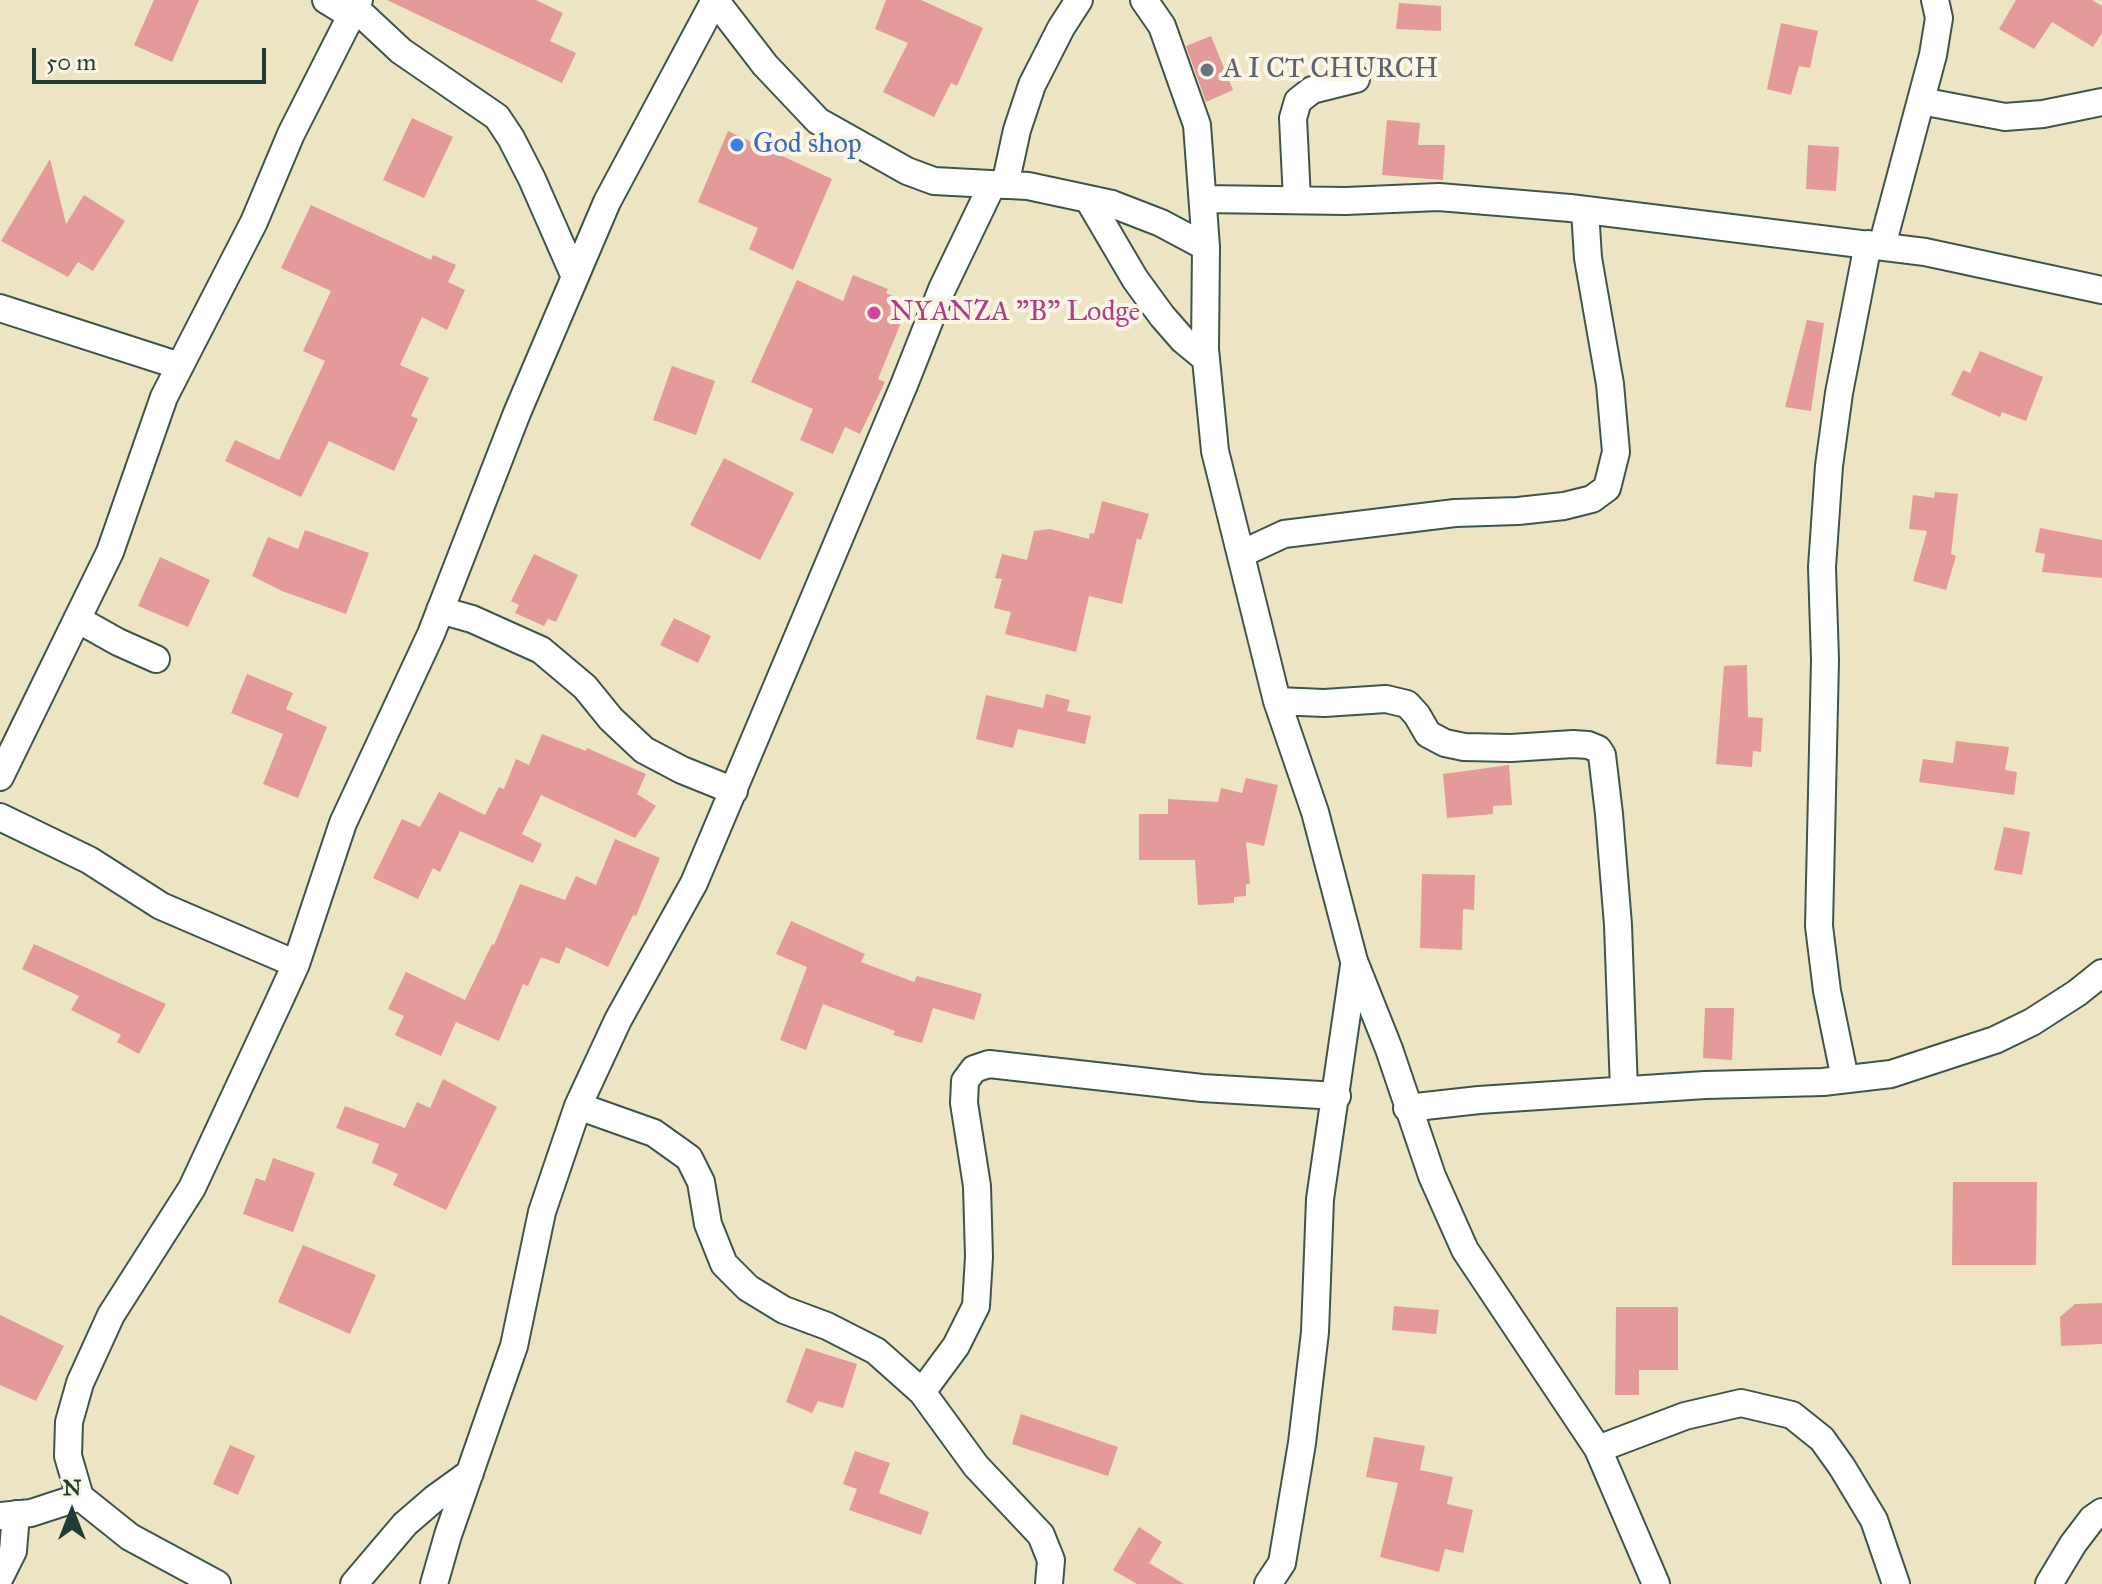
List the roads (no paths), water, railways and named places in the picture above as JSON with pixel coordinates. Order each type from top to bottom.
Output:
[{"type":"street","points":[[326,0],[355,8],[401,51],[497,117],[532,179],[575,277]]},
{"type":"street","points":[[217,1584],[130,1537],[80,1497],[68,1456],[69,1422],[80,1383],[111,1315],[192,1188],[296,964],[343,823],[440,610],[517,413],[607,202],[715,0],[765,65],[818,121],[907,171],[934,181],[1028,186],[1112,204],[1161,223],[1206,247]]},
{"type":"street","points":[[434,1584],[514,1346],[542,1212],[578,1106],[618,1020],[694,883],[942,289],[998,185],[1032,85],[1079,0]]},
{"type":"street","points":[[1144,0],[1162,26],[1197,125],[1206,247],[1206,359],[1215,451],[1277,701],[1315,812],[1354,961],[1389,1049],[1432,1176],[1465,1250],[1598,1449],[1656,1584]]},
{"type":"street","points":[[1845,1079],[1827,991],[1819,926],[1825,660],[1822,567],[1829,466],[1839,393],[1875,245],[1933,55],[1939,18],[1935,0]]},
{"type":"street","points":[[0,777],[110,552],[164,397],[254,222],[291,134],[355,8]]},
{"type":"street","points":[[1297,200],[1293,118],[1298,101],[1312,90],[1356,79]]},
{"type":"street","points":[[1921,101],[2005,117],[2043,114],[2102,102]]},
{"type":"street","points":[[1203,199],[1439,197],[1585,210],[1925,252],[2102,290]]},
{"type":"street","points":[[1088,199],[1135,279],[1162,316],[1183,340],[1206,359]]},
{"type":"street","points":[[1241,554],[1284,534],[1455,513],[1564,506],[1592,499],[1607,488],[1616,452],[1610,384],[1588,258],[1585,210]]},
{"type":"street","points":[[0,308],[180,366]]},
{"type":"street","points":[[440,610],[472,619],[541,650],[585,687],[611,719],[644,750],[682,770],[734,791]]},
{"type":"street","points":[[77,619],[156,659]]},
{"type":"street","points":[[1277,701],[1324,703],[1386,699],[1407,704],[1428,734],[1445,743],[1464,747],[1511,748],[1573,744],[1598,749],[1602,755],[1609,814],[1618,925],[1624,1090]]},
{"type":"street","points":[[2,823],[89,860],[161,906],[296,964]]},
{"type":"street","points":[[1268,1584],[1282,1563],[1294,1503],[1315,1332],[1320,1199],[1354,961]]},
{"type":"street","points":[[1407,1108],[1624,1090],[1891,1074],[1995,1040],[2090,997],[2102,973]]},
{"type":"street","points":[[922,1392],[956,1346],[976,1306],[979,1257],[977,1186],[964,1103],[965,1081],[974,1069],[989,1064],[1202,1088],[1337,1096]]},
{"type":"street","points":[[578,1106],[654,1133],[689,1158],[701,1182],[708,1224],[724,1264],[748,1288],[784,1310],[827,1326],[876,1351],[922,1392],[976,1466],[1041,1535],[1051,1560],[1049,1584]]},
{"type":"street","points":[[1598,1449],[1685,1416],[1741,1403],[1792,1415],[1822,1439],[1842,1467],[1874,1520],[1896,1584]]},
{"type":"street","points":[[354,1584],[405,1524],[470,1473]]},
{"type":"street","points":[[2,1573],[13,1551],[8,1515],[31,1513],[80,1497]]},
{"type":"street","points":[[2049,1584],[2073,1544],[2092,1519],[2102,1512]]},
{"type":"place","name":"A I CT CHURCH","points":[[1207,70]]},
{"type":"place","name":"God shop","points":[[737,145]]},
{"type":"place","name":"NYANZA \"B\" Lodge","points":[[874,313]]}]
